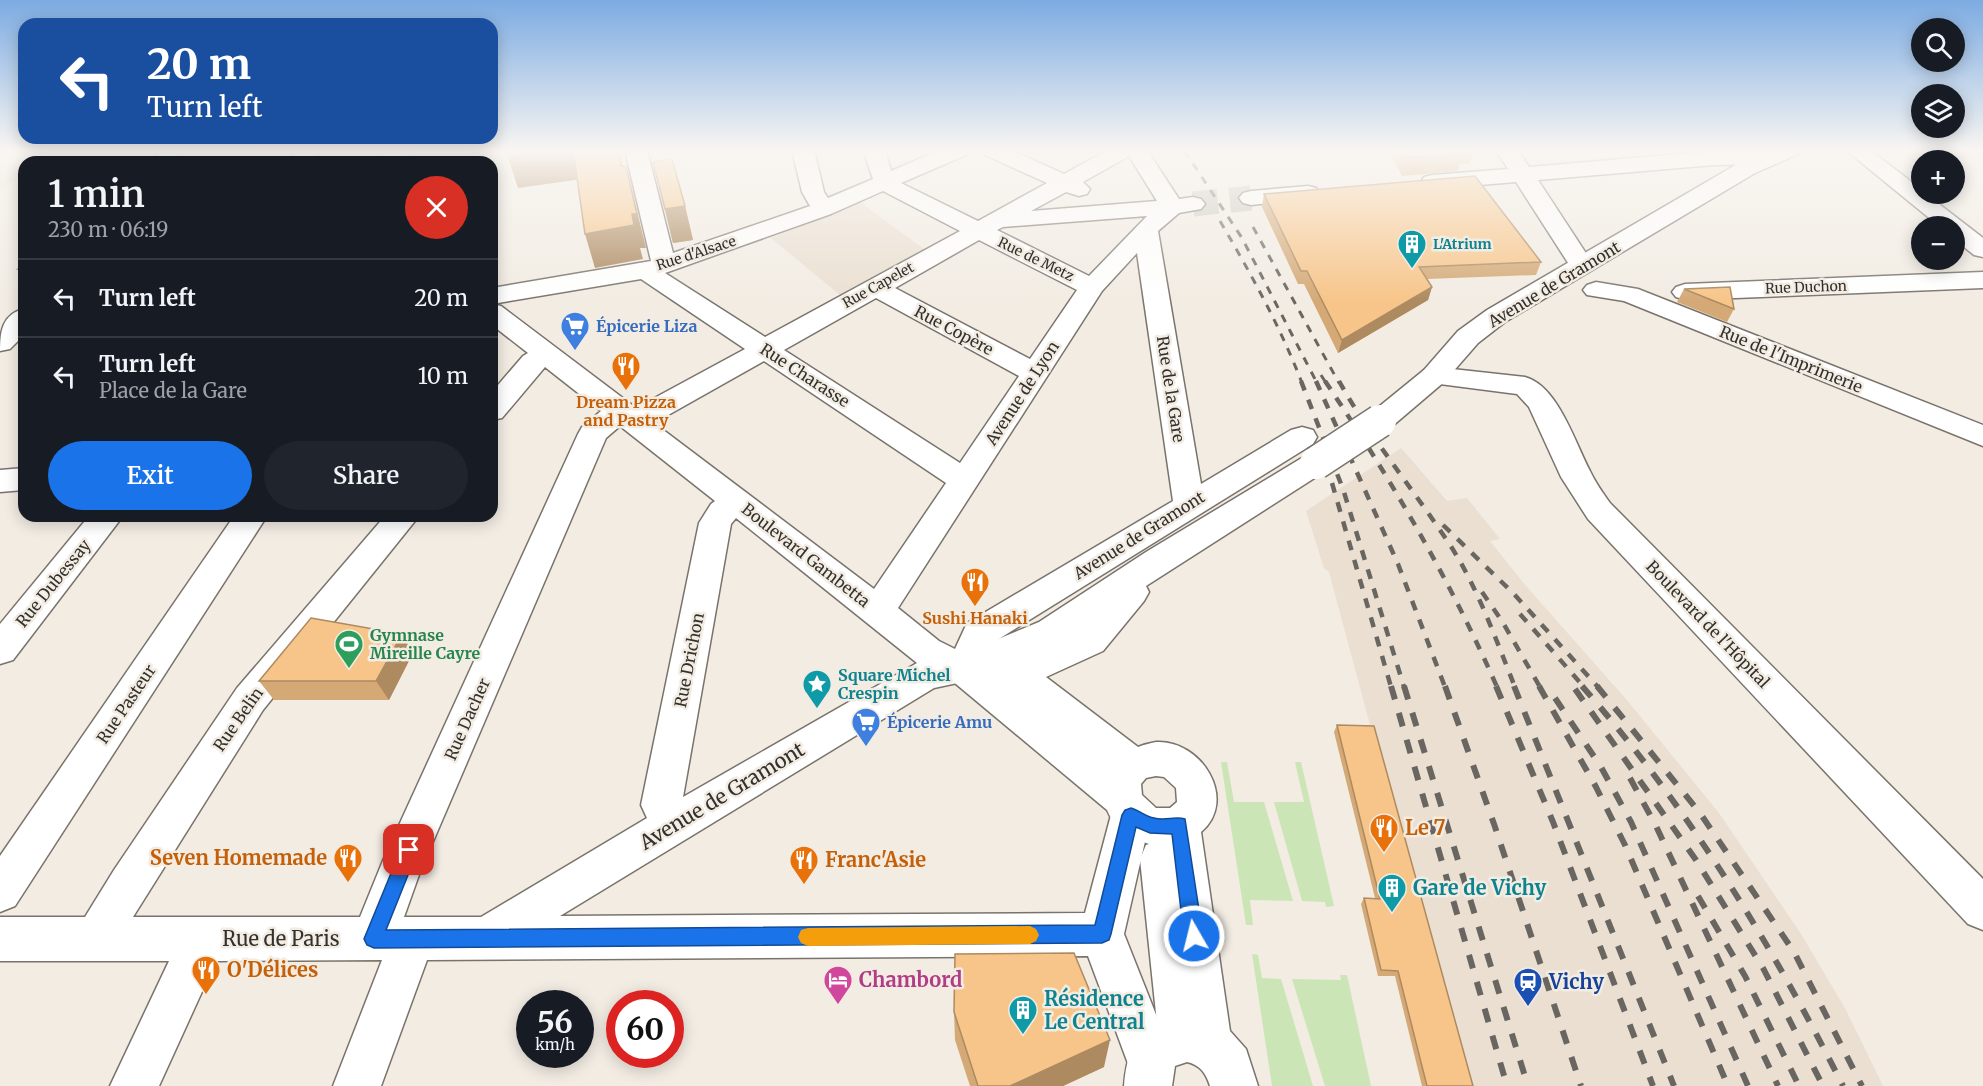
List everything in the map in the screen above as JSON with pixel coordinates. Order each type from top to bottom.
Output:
[{"type":"street","points":[[648,201],[661,256],[655,267]]},
{"type":"street","points":[[818,201],[823,209]]},
{"type":"street","name":"Rue d'Alsace","points":[[498,295],[655,267],[842,201]]},
{"type":"street","name":"Rue de Metz","points":[[923,201],[985,225],[1092,287]]},
{"type":"street","name":"Rue Capelet","points":[[627,417],[764,349],[1030,201]]},
{"type":"street","points":[[1106,201],[1127,210]]},
{"type":"street","points":[[1179,201],[1183,206]]},
{"type":"street","points":[[1540,201],[1581,264]]},
{"type":"street","name":"Avenue de Gramont","points":[[963,669],[980,633],[1189,504],[1380,421],[1434,376],[1468,337],[1496,316],[1581,264],[1601,256],[1693,201]]},
{"type":"street","points":[[1921,201],[1940,216]]},
{"type":"street","points":[[985,225],[1183,206]]},
{"type":"street","name":"Avenue de Lyon","points":[[878,611],[1092,287],[1146,229],[1183,206]]},
{"type":"street","name":"Rue de la Gare","points":[[1146,229],[1189,504]]},
{"type":"street","points":[[1965,236],[1983,250]]},
{"type":"street","points":[[1119,257],[1152,275]]},
{"type":"street","name":"Rue Charasse","points":[[655,267],[764,349],[964,480]]},
{"type":"street","name":"Rue Duchon","points":[[1629,294],[1983,280]]},
{"type":"street","name":"Rue Copère","points":[[874,287],[1035,374]]},
{"type":"street","name":"Rue de l'Imprimerie","points":[[1596,290],[1629,294],[1983,436]]},
{"type":"street","name":"Boulevard Gambetta","points":[[498,317],[878,611],[926,651],[963,669],[1144,806]]},
{"type":"street","points":[[498,404],[533,362],[546,355]]},
{"type":"street","name":"Boulevard de l'Hôpital","points":[[1434,376],[1525,386],[1542,403],[1577,477],[1599,511],[1983,909]]},
{"type":"street","name":"Rue Dacher","points":[[357,1086],[393,939],[399,872],[593,434],[606,421],[627,417]]},
{"type":"street","name":"Avenue de Gramont","points":[[488,937],[926,675],[963,669],[1052,632],[1158,561],[1309,450]]},
{"type":"street","points":[[0,481],[18,479]]},
{"type":"street","name":"Rue Drichon","points":[[672,826],[661,806],[715,523],[722,512],[738,502]]},
{"type":"street","name":"Rue Dubessay","points":[[0,650],[102,522]]},
{"type":"street","name":"Rue Pasteur","points":[[0,892],[247,522]]},
{"type":"street","name":"Rue Belin","points":[[97,939],[129,884],[250,699],[398,522]]},
{"type":"street","name":"Avenue de Gramont","points":[[1016,674],[1090,641],[1158,561]]},
{"type":"street","points":[[963,669],[1016,674],[1144,806],[1172,1057]]},
{"type":"street","points":[[1144,806],[1102,934],[1172,1057]]},
{"type":"street","name":"Rue de Paris","points":[[0,939],[1102,934]]},
{"type":"street","points":[[134,1086],[203,939]]},
{"type":"street","points":[[1172,1057],[1229,1065],[1234,1086]]},
{"type":"shaded area","points":[[860,202],[924,249],[840,295],[771,238]]},
{"type":"shaded area","points":[[1401,448],[1447,501],[1467,498],[1500,539],[1490,541],[1526,586],[1626,699],[1719,813],[1801,934],[1846,1010],[1883,1086],[1467,1086],[1329,572],[1324,568],[1306,511]]},
{"type":"green space","points":[[1221,762],[1227,762],[1234,802],[1264,802],[1293,901],[1250,900],[1253,925],[1246,925]]},
{"type":"green space","points":[[1295,762],[1301,762],[1334,906],[1326,907],[1325,902],[1302,901],[1274,802],[1304,802]]},
{"type":"green space","points":[[1252,954],[1258,955],[1262,978],[1281,979],[1313,1086],[1272,1086]]},
{"type":"green space","points":[[1340,975],[1347,975],[1371,1086],[1325,1086],[1292,979],[1341,980]]},
{"type":"building","points":[[580,201],[634,201],[637,214],[632,214],[634,225],[585,234]]},
{"type":"building","points":[[663,201],[684,201],[685,206],[665,209]]},
{"type":"building","name":"L'Atrium","points":[[1267,201],[1494,201],[1541,262],[1419,267],[1432,287],[1342,340],[1307,271],[1301,271]]},
{"type":"building","points":[[1730,287],[1734,309],[1684,289]]},
{"type":"building","points":[[311,618],[402,634],[376,681],[259,681]]},
{"type":"building","name":"Gare de Vichy","points":[[1337,725],[1374,726],[1473,1086],[1427,1086],[1398,971],[1381,970],[1364,898],[1380,899]]},
{"type":"building","name":"Résidence Le Central","points":[[1074,953],[1110,1040],[1010,1086],[978,1086],[954,1012],[955,954]]},
{"type":"tunnel","points":[[1193,204],[1225,201]]},
{"type":"railway","points":[[1217,201],[1242,238],[1316,381]]},
{"type":"railway","points":[[1220,221],[1264,300],[1302,383]]},
{"type":"railway","points":[[1253,227],[1339,383]]},
{"type":"railway","points":[[1321,375],[1326,383]]},
{"type":"railway","points":[[1301,381],[1343,489],[1404,687]]},
{"type":"railway","points":[[1316,381],[1398,564],[1445,687]]},
{"type":"railway","points":[[1325,381],[1373,455],[1418,531],[1460,608],[1497,687]]},
{"type":"railway","points":[[1339,381],[1460,562],[1486,614],[1515,687]]},
{"type":"railway","points":[[1332,483],[1391,687]]},
{"type":"railway","points":[[1443,525],[1514,594],[1598,687]]},
{"type":"railway","points":[[1482,592],[1502,621],[1540,687]]},
{"type":"railway","points":[[1520,614],[1584,687]]},
{"type":"railway","points":[[1391,686],[1507,1086]]},
{"type":"railway","points":[[1404,686],[1528,1086]]},
{"type":"railway","points":[[1445,686],[1494,824],[1581,1086]]},
{"type":"railway","points":[[1496,686],[1553,822],[1653,1086]]},
{"type":"railway","points":[[1514,686],[1674,1086]]},
{"type":"railway","points":[[1539,686],[1596,787],[1625,845],[1728,1086]]},
{"type":"railway","points":[[1582,686],[1657,779],[1725,878],[1787,980],[1843,1086]]},
{"type":"railway","points":[[1597,686],[1700,813],[1794,952],[1862,1086]]},
{"type":"railway","points":[[1575,689],[1696,860],[1763,968],[1823,1086]]},
{"type":"railway","points":[[1555,698],[1601,767],[1631,822],[1748,1086]]},
{"type":"railway","points":[[1630,778],[1656,826],[1778,1086]]},
{"type":"railway","points":[[1698,896],[1745,976],[1799,1086]]},
{"type":"slow traffic","points":[[808,937],[1030,935]]},
{"type":"place","name":"L'Atrium","points":[[1412,270]]},
{"type":"place","name":"Épicerie Liza","points":[[575,352]]},
{"type":"place","name":"Dream Pizza and Pastry","points":[[626,392]]},
{"type":"place","name":"Sushi Hanaki","points":[[975,608]]},
{"type":"place","name":"Gymnase Mireille Cayre","points":[[349,670]]},
{"type":"place","name":"Square Michel Crespin","points":[[817,710]]},
{"type":"place","name":"Épicerie Amu","points":[[866,748]]},
{"type":"place","name":"Le 7","points":[[1384,854]]},
{"type":"place","name":"Seven Homemade","points":[[348,884]]},
{"type":"place","name":"Franc'Asie","points":[[804,886]]},
{"type":"place","name":"Gare de Vichy","points":[[1392,914]]},
{"type":"place","name":"O'Délices","points":[[206,996]]},
{"type":"place","name":"Chambord","points":[[838,1006]]},
{"type":"place","name":"Vichy","points":[[1528,1008]]},
{"type":"place","name":"Résidence Le Central","points":[[1023,1036]]},
{"type":"route","points":[[409,850],[374,939],[1102,934],[1131,815],[1150,826],[1179,825],[1194,936]]}]
